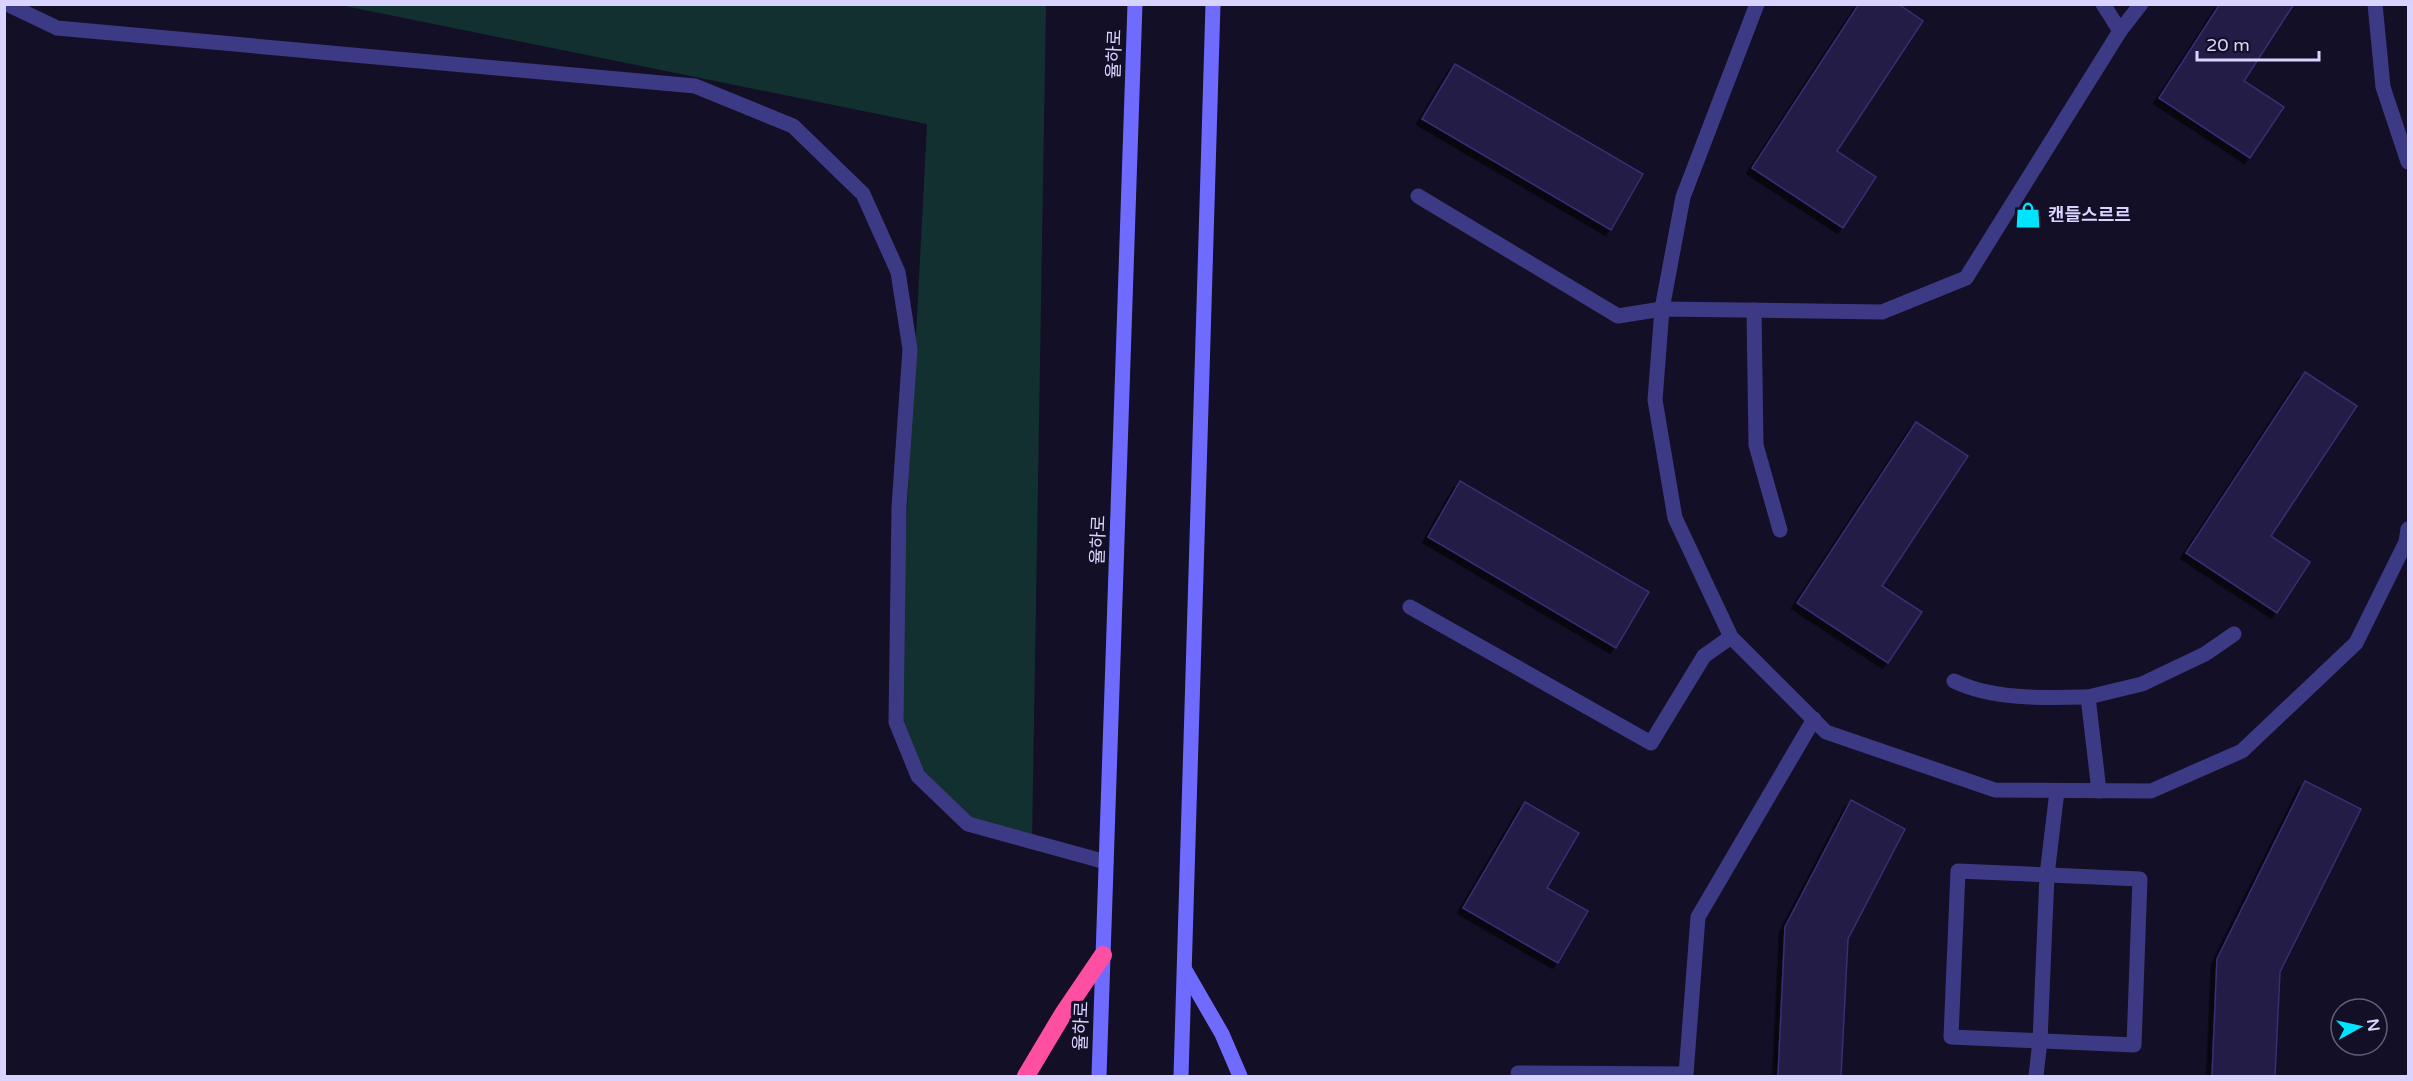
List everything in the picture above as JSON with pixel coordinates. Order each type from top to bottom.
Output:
[{"type":"highway","points":[[1026,1077],[1103,955]]},
{"type":"main road","name":"율하로","points":[[1099,1077],[1135,4]]},
{"type":"main road","points":[[1181,1077],[1213,4]]},
{"type":"main road","points":[[1184,968],[1222,1034],[1240,1077]]},
{"type":"street","points":[[7,4],[57,28],[695,86],[793,126],[864,194],[898,272],[910,349],[899,507],[896,722],[918,776],[968,824],[1106,862]]},
{"type":"street","points":[[1757,4],[1683,197],[1662,309],[1655,400],[1675,518],[1731,637],[1826,732],[1995,790],[2151,790],[2242,751],[2356,643],[2406,542],[2409,529]]},
{"type":"street","points":[[2103,4],[2120,31]]},
{"type":"street","points":[[1418,196],[1618,316],[1662,309],[1881,312],[1966,278],[2120,31],[2141,4]]},
{"type":"street","points":[[2375,4],[2382,87],[2409,162]]},
{"type":"street","points":[[1754,310],[1756,445],[1780,530]]},
{"type":"street","points":[[1410,606],[1652,743],[1704,657],[1731,637]]},
{"type":"street","points":[[1954,681],[1971,689],[2042,699],[2088,697],[2142,684],[2205,654],[2234,634]]},
{"type":"street","points":[[2088,697],[2099,791]]},
{"type":"street","points":[[1518,1073],[1686,1074],[1698,917],[1814,719]]},
{"type":"street","points":[[2036,1077],[2040,1041],[2047,875],[2057,791]]},
{"type":"street","points":[[1958,871],[2047,875],[2140,879],[2134,1045],[1951,1037],[1958,871]]},
{"type":"green space","points":[[340,5],[1046,5],[1032,842],[968,824],[918,776],[896,722],[927,124]]},
{"type":"building","points":[[1859,4],[1898,4],[1923,21],[1837,151],[1876,177],[1843,228],[1752,168]]},
{"type":"building","points":[[2220,4],[2294,4],[2244,81],[2284,107],[2250,158],[2159,98]]},
{"type":"building","points":[[1455,64],[1643,174],[1611,230],[1422,119]]},
{"type":"building","points":[[2305,372],[2357,406],[2271,536],[2310,562],[2277,613],[2186,553]]},
{"type":"building","points":[[1916,422],[1968,456],[1882,586],[1922,612],[1888,663],[1797,603]]},
{"type":"building","points":[[1460,481],[1649,592],[1616,648],[1428,537]]},
{"type":"building","points":[[2305,781],[2361,809],[2280,972],[2275,1076],[2212,1076],[2217,959]]},
{"type":"building","points":[[1851,800],[1905,829],[1848,939],[1841,1076],[1778,1076],[1785,927]]},
{"type":"building","points":[[1525,802],[1579,833],[1547,888],[1588,911],[1558,963],[1463,908]]},
{"type":"place","name":"캔들스르르","points":[[2028,215]]}]
